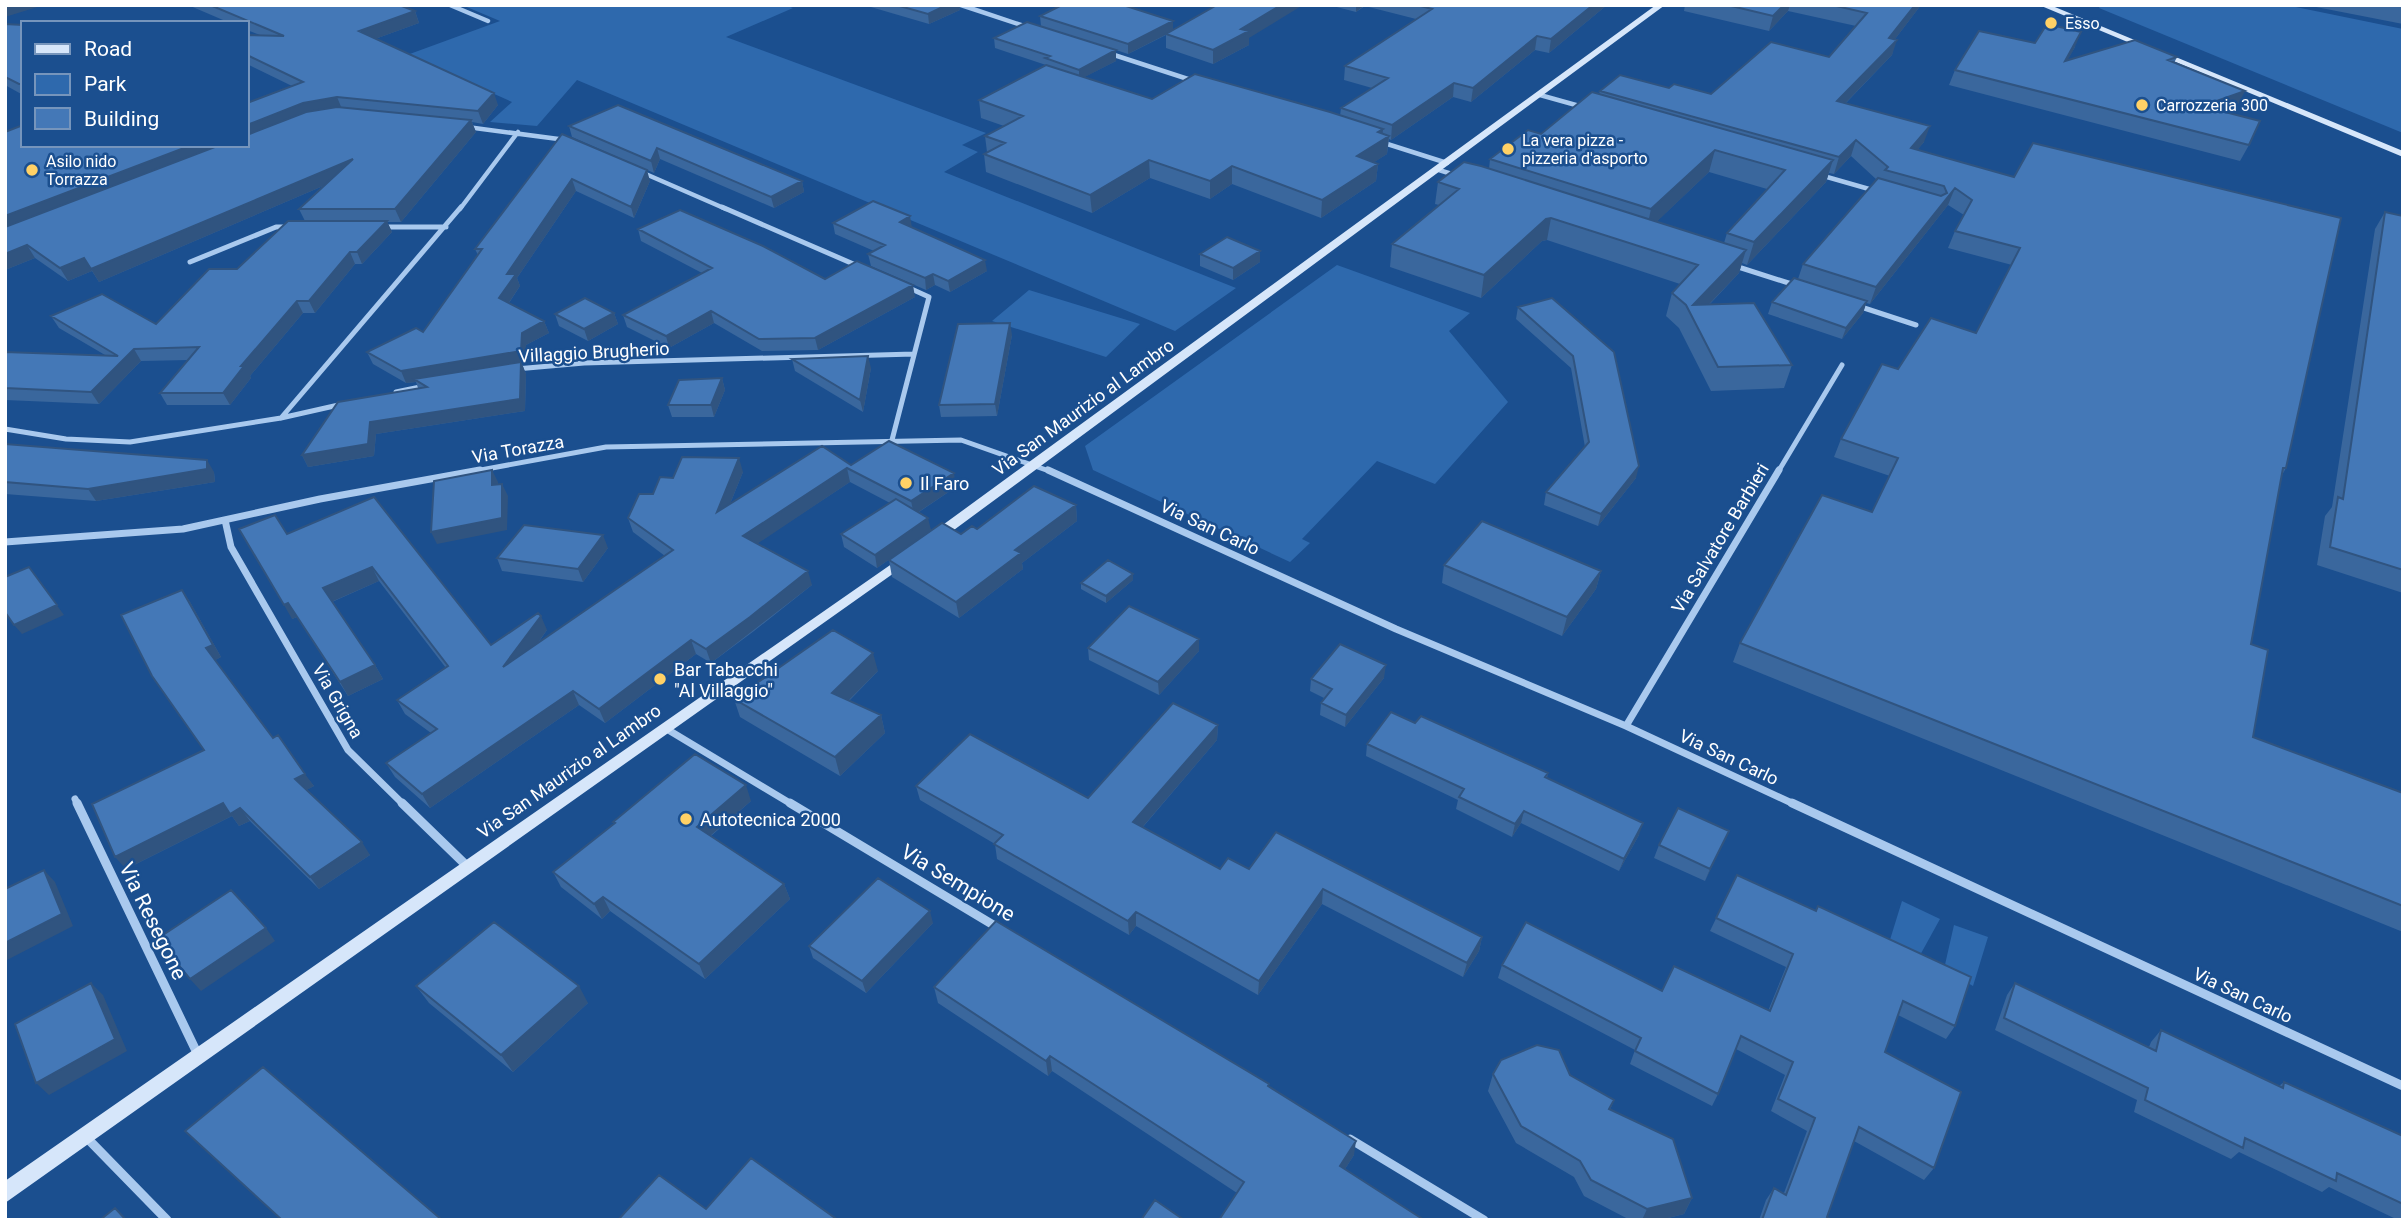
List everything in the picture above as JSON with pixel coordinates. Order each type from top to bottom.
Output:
[{"type":"main road","name":"Via San Maurizio al Lambro","points":[[5,1193],[1037,465],[1661,5]]},
{"type":"main road","points":[[2042,5],[2403,154]]},
{"type":"main road","points":[[2076,5],[2086,23]]},
{"type":"street","points":[[450,5],[488,21]]},
{"type":"street","points":[[961,5],[1040,31]]},
{"type":"street","points":[[1105,52],[1197,82]]},
{"type":"street","points":[[1540,95],[1593,110]]},
{"type":"street","points":[[464,127],[558,136],[571,142]]},
{"type":"street","points":[[281,418],[446,227],[518,132]]},
{"type":"street","points":[[1368,137],[1443,166],[1465,178]]},
{"type":"street","points":[[635,170],[865,269]]},
{"type":"street","points":[[1817,174],[1883,193]]},
{"type":"street","points":[[190,262],[276,227],[302,227]]},
{"type":"street","points":[[367,227],[446,227]]},
{"type":"street","points":[[1725,262],[1801,287]]},
{"type":"street","points":[[892,440],[929,297],[903,286]]},
{"type":"street","points":[[1852,304],[1916,324]]},
{"type":"street","name":"Villaggio Brugherio","points":[[513,370],[584,363],[914,355]]},
{"type":"street","name":"Via Salvatore Barbieri","points":[[1626,726],[1842,365]]},
{"type":"street","points":[[385,395],[437,383]]},
{"type":"street","points":[[5,429],[66,439],[130,442],[281,418],[346,404]]},
{"type":"street","name":"Via Torazza","points":[[5,542],[183,528],[606,447],[961,439],[1037,465]]},
{"type":"street","name":"Via San Carlo","points":[[1037,465],[1396,629],[1626,726],[2403,1086]]},
{"type":"street","name":"Via Grigna","points":[[225,520],[231,547],[348,750],[468,867]]},
{"type":"street","name":"Via Sempione","points":[[665,727],[1006,933]]},
{"type":"street","name":"Via Resegone","points":[[75,799],[199,1057]]},
{"type":"street","points":[[1341,1133],[1484,1220]]},
{"type":"street","points":[[86,1136],[167,1220]]},
{"type":"green space","points":[[462,5],[784,5],[793,8],[726,37],[986,133],[962,145],[978,152],[944,172],[1236,288],[1175,331],[577,80],[537,126],[490,122],[512,102],[407,55],[500,21]]},
{"type":"green space","points":[[2101,5],[2286,5],[2403,29],[2403,133],[2099,8]]},
{"type":"green space","points":[[1337,265],[1470,313],[1449,331],[1508,402],[1435,484],[1377,461],[1302,539],[1310,543],[1290,562],[1093,470],[1085,446]]},
{"type":"green space","points":[[1029,290],[1140,324],[1106,357],[992,321]]},
{"type":"green space","points":[[1902,901],[1940,919],[1919,957],[1889,943]]},
{"type":"green space","points":[[1954,925],[1988,937],[1973,986],[1944,969]]},
{"type":"building","points":[[210,5],[399,5],[415,11],[359,31],[494,93],[478,111],[337,97],[303,103],[248,125],[248,103],[303,82],[248,55],[248,35],[284,36]]},
{"type":"building","points":[[896,5],[947,5],[928,14]]},
{"type":"building","points":[[1062,5],[1123,5],[1173,21],[1128,44],[1040,16]]},
{"type":"building","points":[[1217,5],[1281,5],[1241,29],[1249,31],[1213,50],[1166,34]]},
{"type":"building","points":[[1417,5],[1593,5],[1551,39],[1537,36],[1473,88],[1454,83],[1392,125],[1341,108],[1388,78],[1345,66],[1432,9]]},
{"type":"building","points":[[1727,5],[1784,5],[1773,16]]},
{"type":"building","points":[[1832,5],[1915,5],[1889,38],[1897,40],[1837,101],[1930,126],[1911,148],[2014,177],[2033,143],[2341,218],[2286,468],[2283,468],[2251,644],[2268,650],[2253,737],[2403,793],[2403,906],[1740,643],[1822,495],[1872,512],[1898,458],[1841,439],[1882,364],[1898,369],[1931,318],[1976,333],[2020,248],[1955,231],[1972,200],[1955,188],[1876,287],[1803,264],[1878,178],[1941,196],[1947,193],[1944,186],[1885,170],[1888,167],[1856,140],[1839,157],[1600,91],[1620,75],[1669,88],[1674,84],[1711,94],[1771,42],[1829,57],[1867,13]]},
{"type":"building","points":[[1027,22],[1116,50],[1079,70],[1045,58],[1050,56],[994,38]]},
{"type":"building","points":[[5,24],[21,25],[21,84],[5,77]]},
{"type":"building","points":[[2047,24],[2081,32],[2065,61],[2135,40],[2177,57],[2168,60],[2245,91],[2202,106],[2260,121],[2249,145],[1955,70],[1979,31],[2035,43]]},
{"type":"building","points":[[1046,65],[1152,99],[1195,74],[1330,112],[1383,129],[1378,132],[1389,136],[1357,156],[1378,164],[1322,200],[1232,166],[1210,181],[1149,160],[1090,195],[984,154],[1005,143],[985,136],[1023,116],[979,100]]},
{"type":"building","points":[[1592,92],[1833,160],[1754,242],[1727,233],[1785,170],[1715,150],[1651,209],[1490,159],[1528,130],[1541,134]]},
{"type":"building","points":[[618,105],[802,181],[771,197],[657,148],[651,161],[569,126]]},
{"type":"building","points":[[337,107],[471,120],[395,209],[299,209],[353,159],[91,269],[84,258],[60,268],[27,245],[5,254],[5,227],[215,147],[248,147],[248,135],[306,112]]},
{"type":"building","points":[[21,126],[21,147],[187,147],[5,216],[5,132]]},
{"type":"building","points":[[562,134],[647,170],[631,207],[572,179],[507,274],[516,274],[499,298],[544,321],[522,333],[521,351],[401,371],[367,352],[416,328],[423,332],[482,249],[475,249]]},
{"type":"building","points":[[1464,162],[1746,250],[1693,305],[1754,303],[1792,365],[1718,367],[1686,305],[1672,293],[1698,265],[1551,218],[1546,219],[1484,275],[1392,244],[1459,189],[1438,182]]},
{"type":"building","points":[[873,201],[910,216],[900,222],[985,260],[948,281],[933,274],[925,278],[868,254],[885,245],[833,223]]},
{"type":"building","points":[[680,210],[763,246],[825,279],[857,261],[913,285],[815,338],[759,339],[711,311],[666,336],[623,315],[712,268],[638,229]]},
{"type":"building","points":[[2385,212],[2403,216],[2403,570],[2330,547],[2338,497],[2343,499]]},
{"type":"building","points":[[288,221],[387,221],[357,252],[350,252],[309,301],[297,301],[241,366],[244,366],[223,393],[160,393],[199,347],[134,349],[91,392],[5,388],[5,352],[118,356],[51,316],[102,294],[156,324],[209,269],[237,269]]},
{"type":"building","points":[[1227,237],[1260,251],[1233,268],[1200,254]]},
{"type":"building","points":[[1794,278],[1867,301],[1846,328],[1772,302]]},
{"type":"building","points":[[585,298],[614,313],[584,329],[555,314]]},
{"type":"building","points":[[1552,298],[1614,352],[1639,466],[1601,514],[1546,492],[1589,442],[1573,356],[1518,307]]},
{"type":"building","points":[[1010,323],[995,404],[939,405],[958,324]]},
{"type":"building","points":[[868,356],[860,400],[792,359]]},
{"type":"building","points":[[521,362],[520,399],[370,422],[368,444],[302,455],[338,402],[427,387],[414,379]]},
{"type":"building","points":[[722,378],[711,405],[668,405],[679,380]]},
{"type":"building","points":[[889,441],[954,473],[911,501],[847,468],[743,536],[808,571],[750,617],[706,649],[691,640],[599,709],[573,691],[422,794],[386,763],[437,729],[397,700],[448,666],[372,567],[323,588],[375,665],[340,682],[288,603],[284,605],[239,529],[275,515],[287,534],[374,497],[491,645],[538,613],[541,616],[503,667],[673,550],[628,518],[639,494],[653,494],[660,477],[673,478],[682,457],[739,458],[717,512],[822,446],[851,465]]},
{"type":"building","points":[[5,444],[207,460],[207,469],[88,489],[5,482]]},
{"type":"building","points":[[492,470],[492,485],[502,484],[502,518],[431,532],[434,481]]},
{"type":"building","points":[[1034,486],[1076,505],[1015,550],[1021,553],[956,602],[889,560],[942,523],[961,534],[972,526],[977,529]]},
{"type":"building","points":[[896,499],[928,518],[875,555],[841,534]]},
{"type":"building","points":[[1482,521],[1601,571],[1567,617],[1444,565]]},
{"type":"building","points":[[524,525],[603,535],[578,569],[497,558]]},
{"type":"building","points":[[1108,560],[1133,574],[1106,596],[1081,583]]},
{"type":"building","points":[[29,567],[57,605],[14,625],[5,612],[5,577]]},
{"type":"building","points":[[182,590],[213,645],[206,648],[273,738],[278,735],[305,774],[295,779],[362,842],[310,877],[240,808],[230,814],[223,803],[115,857],[92,804],[204,750],[152,676],[121,615]]},
{"type":"building","points":[[1129,606],[1199,639],[1158,682],[1088,648]]},
{"type":"building","points":[[833,630],[873,653],[832,693],[881,715],[835,757],[734,699]]},
{"type":"building","points":[[1340,644],[1386,665],[1346,715],[1321,703],[1332,689],[1311,679]]},
{"type":"building","points":[[1173,703],[1218,725],[1133,822],[1220,869],[1228,858],[1249,869],[1276,832],[1482,937],[1467,963],[1323,889],[1259,981],[1136,912],[1128,921],[994,844],[1003,835],[916,786],[970,734],[1088,798]]},
{"type":"building","points":[[1391,712],[1415,723],[1421,716],[1548,773],[1545,777],[1643,823],[1624,859],[1524,811],[1515,824],[1459,797],[1464,789],[1367,744]]},
{"type":"building","points":[[695,754],[746,785],[697,827],[784,884],[699,964],[603,897],[594,904],[553,872]]},
{"type":"building","points":[[1678,808],[1729,831],[1710,869],[1659,845]]},
{"type":"building","points":[[44,870],[62,914],[5,943],[5,889]]},
{"type":"building","points":[[1737,875],[1816,911],[1818,906],[1971,977],[1955,1026],[1903,1001],[1885,1052],[1961,1092],[1934,1168],[1859,1127],[1827,1217],[1832,1220],[1762,1220],[1774,1188],[1786,1195],[1815,1118],[1778,1099],[1793,1062],[1741,1036],[1718,1094],[1635,1051],[1641,1038],[1502,965],[1526,922],[1662,991],[1674,966],[1770,1011],[1793,954],[1716,918]]},
{"type":"building","points":[[878,878],[930,911],[862,981],[809,946]]},
{"type":"building","points":[[231,890],[266,928],[190,979],[157,939]]},
{"type":"building","points":[[996,921],[1269,1084],[1268,1086],[1356,1141],[1340,1166],[1424,1220],[1219,1220],[1244,1182],[1050,1056],[1046,1061],[934,987]]},
{"type":"building","points":[[494,922],[579,986],[501,1055],[416,986]]},
{"type":"building","points":[[91,983],[115,1039],[36,1083],[15,1024]]},
{"type":"building","points":[[2015,983],[2156,1051],[2161,1030],[2283,1088],[2284,1082],[2403,1136],[2403,1204],[2337,1173],[2336,1181],[2245,1138],[2243,1148],[2145,1100],[2148,1088],[2004,1018]]},
{"type":"building","points":[[1537,1045],[1559,1050],[1570,1075],[1614,1100],[1609,1109],[1673,1139],[1692,1198],[1647,1209],[1591,1180],[1580,1161],[1521,1126],[1493,1074],[1501,1060]]},
{"type":"building","points":[[263,1067],[442,1220],[282,1220],[185,1131]]},
{"type":"building","points":[[751,1158],[835,1218],[618,1220],[659,1175],[706,1209]]},
{"type":"building","points":[[1155,1200],[1184,1220],[1141,1220]]},
{"type":"building","points":[[115,1208],[126,1220],[100,1220]]},
{"type":"place","name":"Esso","points":[[2051,23]]},
{"type":"place","name":"Carrozzeria 300","points":[[2142,105]]},
{"type":"place","name":"La vera pizza - pizzeria d'asporto","points":[[1508,149]]},
{"type":"place","name":"Asilo nido Torrazza","points":[[32,170]]},
{"type":"place","name":"Il Faro","points":[[906,483]]},
{"type":"place","name":"Bar Tabacchi \"Al Villaggio\"","points":[[660,679]]},
{"type":"place","name":"Autotecnica 2000","points":[[686,819]]}]
